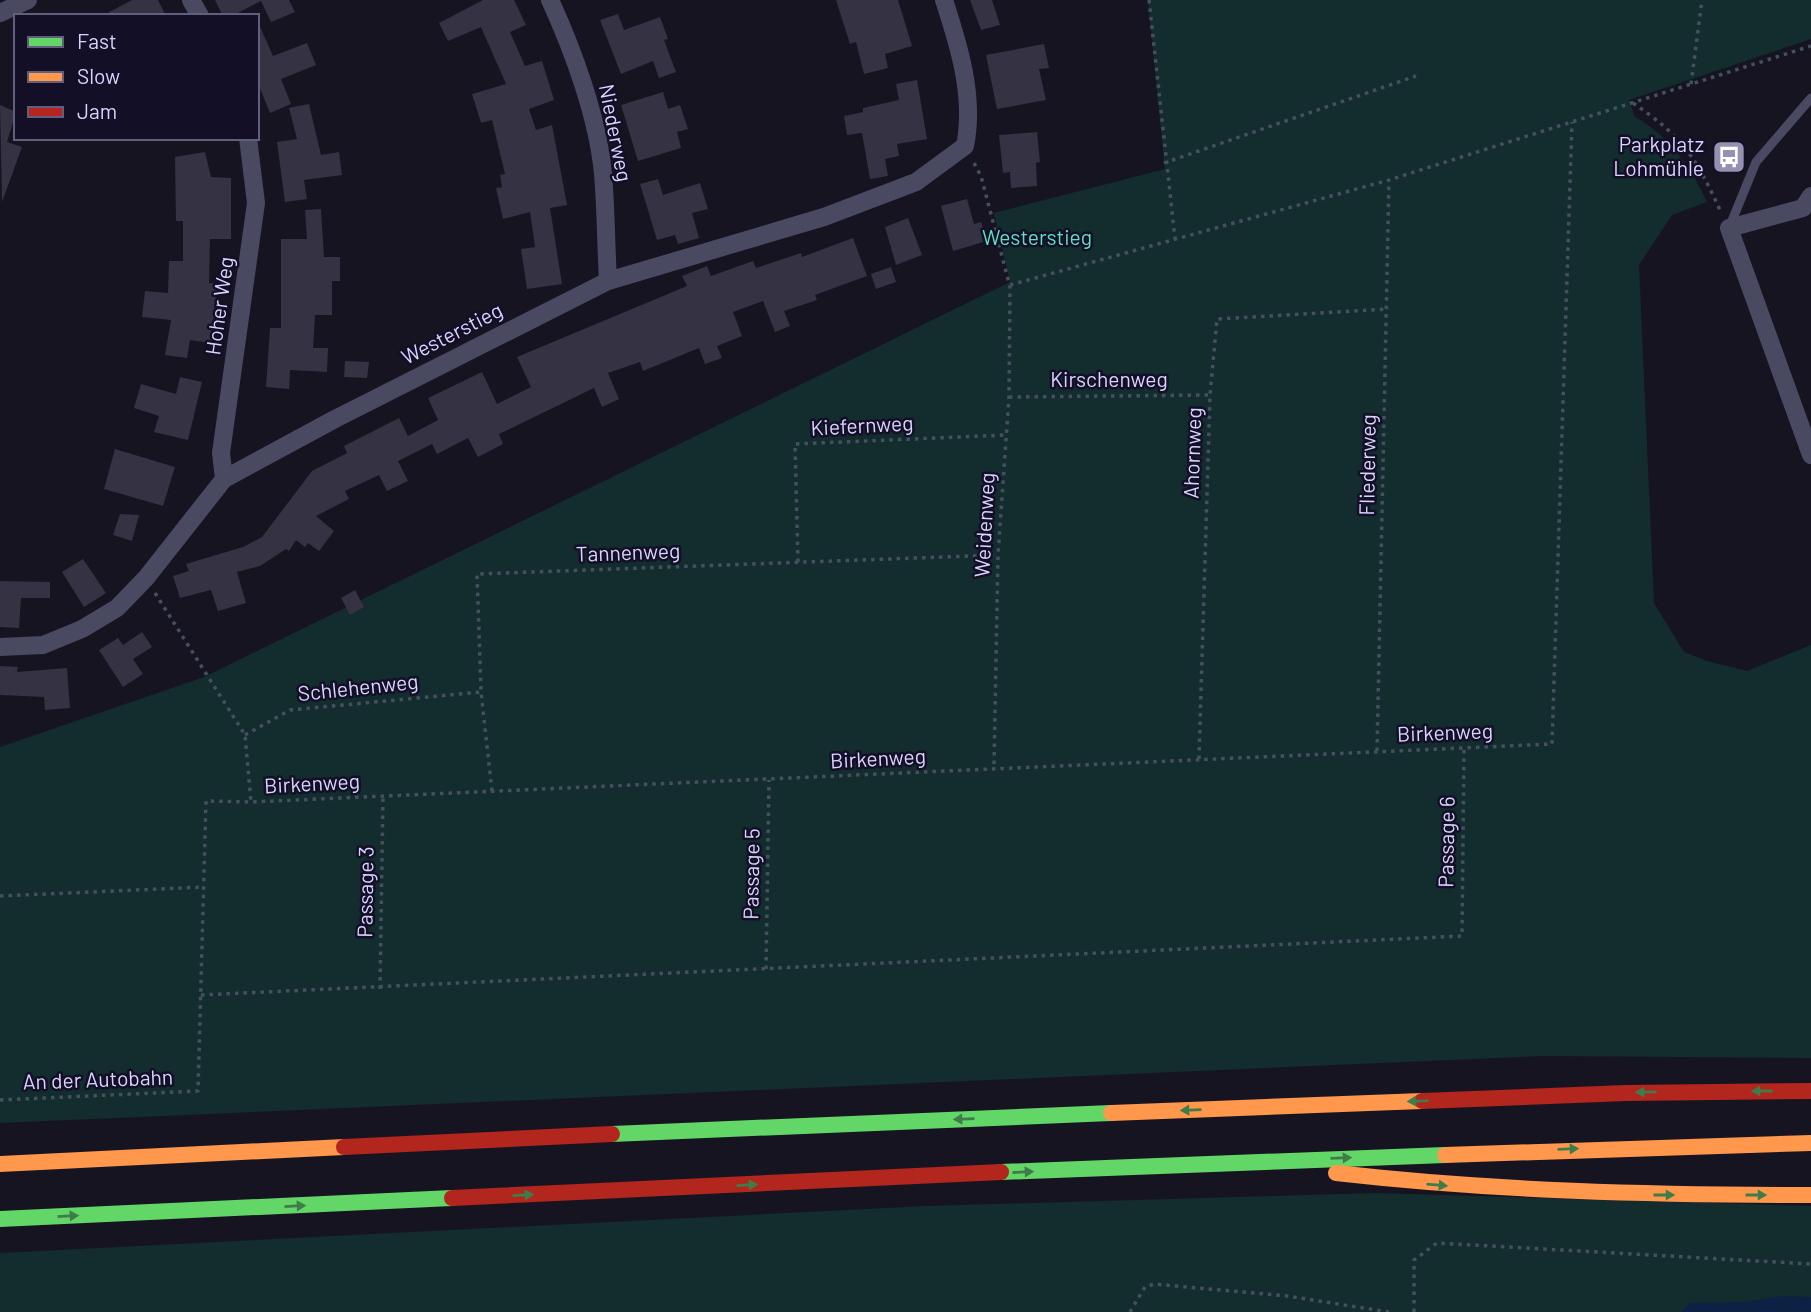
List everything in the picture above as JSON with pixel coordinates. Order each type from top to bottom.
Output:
[{"type":"highway","points":[[0,1164],[771,1126],[1626,1093],[1811,1091]]},
{"type":"highway","points":[[0,1219],[1248,1161],[1811,1143]]},
{"type":"highway","points":[[1248,1161],[1433,1185],[1599,1194],[1811,1195]]},
{"type":"street","name":"Niederweg","points":[[550,0],[582,82],[603,172],[608,281]]},
{"type":"street","points":[[944,0],[955,33],[967,90],[966,138]]},
{"type":"street","name":"Westerstieg","points":[[0,647],[43,645],[82,629],[117,608],[146,578],[224,479],[335,419],[608,281],[824,217],[916,182],[966,138]]},
{"type":"street","name":"Hoher Weg","points":[[224,479],[221,453],[256,203],[248,140]]},
{"type":"street","points":[[1811,196],[1803,208],[1729,228],[1811,455]]},
{"type":"lane","points":[[1729,228],[1756,162],[1811,98]]},
{"type":"path","points":[[1149,0],[1164,163],[1175,239]]},
{"type":"path","points":[[1691,84],[1702,0]]},
{"type":"path","points":[[1010,285],[1389,180],[1811,46]]},
{"type":"path","points":[[1164,163],[1416,76]]},
{"type":"path","points":[[1633,103],[1669,127],[1699,164],[1729,228]]},
{"type":"path","name":"Birkenweg","points":[[205,887],[206,801],[251,802],[1552,744],[1572,122]]},
{"type":"path","name":"Weidenweg","points":[[966,138],[981,176],[1010,285],[1009,397],[998,555],[994,768]]},
{"type":"path","name":"Fliederweg","points":[[1377,751],[1389,180]]},
{"type":"path","name":"Ahornweg","points":[[1199,759],[1210,395],[1217,319],[1387,309]]},
{"type":"path","name":"Kirschenweg","points":[[1009,397],[1210,395]]},
{"type":"path","name":"Kiefernweg","points":[[798,562],[795,444],[1006,435]]},
{"type":"path","name":"Tannenweg","points":[[492,791],[481,692],[477,574],[998,555]]},
{"type":"path","points":[[146,578],[245,735],[251,802]]},
{"type":"path","name":"Schlehenweg","points":[[245,735],[290,710],[481,692]]},
{"type":"path","name":"Passage 6","points":[[766,969],[1462,936],[1464,748]]},
{"type":"path","name":"Passage 5","points":[[766,969],[769,780]]},
{"type":"path","name":"Passage 3","points":[[380,989],[383,796]]},
{"type":"path","points":[[0,896],[205,887],[201,995],[380,989],[766,969]]},
{"type":"path","name":"An der Autobahn","points":[[0,1100],[198,1091],[201,995]]},
{"type":"path","points":[[1414,1312],[1414,1260],[1437,1243],[1811,1264]]},
{"type":"path","points":[[1130,1312],[1145,1287],[1154,1284],[1287,1296],[1389,1312]]},
{"type":"green space","points":[[1148,0],[1811,0],[1811,39],[1629,100],[1635,117],[1658,133],[1678,154],[1707,202],[1672,215],[1639,265],[1654,603],[1684,652],[1707,661],[1747,671],[1811,645],[1811,1058],[1543,1056],[0,1123],[0,747],[204,677],[1010,282],[994,213],[1165,169]]},
{"type":"green space","points":[[1377,1193],[1811,1206],[1811,1312],[0,1312],[0,1253],[925,1206]]},
{"type":"water","points":[[1783,1296],[1811,1297],[1811,1312],[1681,1312],[1690,1303],[1746,1302]]},
{"type":"building","points":[[132,0],[158,0],[165,14],[106,14]]},
{"type":"building","points":[[215,0],[289,0],[295,12],[271,22],[261,1],[236,14],[222,14]]},
{"type":"building","points":[[483,0],[514,0],[526,25],[510,32],[525,66],[542,61],[554,100],[529,109],[536,130],[552,125],[567,205],[550,208],[562,284],[527,289],[521,249],[535,247],[530,212],[503,219],[496,188],[502,187],[500,175],[505,174],[492,120],[481,123],[472,94],[506,84],[481,27],[448,41],[439,23]]},
{"type":"building","points":[[836,0],[898,0],[912,46],[885,54],[888,68],[864,74],[856,42],[850,44]]},
{"type":"building","points":[[970,0],[992,0],[1000,25],[981,30]]},
{"type":"building","points":[[618,14],[624,30],[660,17],[668,39],[664,40],[676,72],[659,78],[653,61],[621,74],[600,20]]},
{"type":"building","points":[[259,24],[273,56],[307,43],[316,65],[281,79],[291,104],[270,113],[259,86]]},
{"type":"building","points":[[1044,44],[1049,68],[1039,69],[1046,100],[997,109],[986,55]]},
{"type":"building","points":[[917,80],[927,139],[897,144],[899,156],[885,159],[888,176],[870,179],[862,133],[847,135],[844,116],[863,112],[863,108],[899,100],[896,84]]},
{"type":"building","points":[[663,92],[668,109],[680,105],[688,129],[677,132],[681,148],[638,161],[621,105]]},
{"type":"building","points":[[309,104],[321,155],[339,152],[342,175],[304,180],[307,199],[285,202],[277,142],[297,139],[289,108]]},
{"type":"building","points":[[0,105],[14,111],[7,142],[22,147],[2,202]]},
{"type":"building","points":[[1037,132],[1040,162],[1036,163],[1037,186],[1011,188],[1010,172],[1003,173],[999,135]]},
{"type":"building","points":[[205,152],[211,177],[231,178],[231,239],[210,239],[209,283],[217,284],[211,343],[190,340],[187,358],[165,355],[171,320],[142,317],[145,291],[168,293],[169,261],[183,261],[183,221],[176,221],[175,157]]},
{"type":"building","points":[[658,179],[663,195],[700,183],[708,209],[692,213],[699,238],[678,244],[675,235],[657,240],[640,184]]},
{"type":"building","points":[[967,199],[974,224],[981,222],[987,241],[953,251],[941,206]]},
{"type":"building","points":[[321,209],[324,257],[340,257],[340,281],[332,281],[332,315],[315,315],[313,348],[328,348],[327,372],[290,370],[289,389],[266,387],[270,328],[281,328],[281,239],[307,239],[305,210]]},
{"type":"building","points":[[908,218],[922,255],[896,265],[885,227]]},
{"type":"building","points":[[853,238],[867,276],[815,295],[817,300],[784,311],[790,326],[775,332],[763,301],[733,312],[742,336],[717,346],[722,358],[705,364],[699,348],[643,371],[640,362],[608,373],[619,399],[602,407],[594,388],[499,434],[503,444],[478,457],[468,438],[437,454],[432,444],[398,461],[408,481],[387,491],[379,475],[345,491],[349,499],[316,516],[334,531],[319,551],[308,543],[305,547],[296,540],[289,551],[286,549],[260,566],[237,572],[246,603],[218,611],[211,590],[180,598],[173,576],[189,571],[186,564],[243,547],[262,537],[312,471],[347,453],[344,446],[399,418],[408,436],[438,420],[428,398],[482,372],[497,404],[531,387],[517,357],[687,286],[682,276],[707,266],[711,276],[753,261],[756,268],[801,253],[802,257]]},
{"type":"building","points":[[891,267],[896,282],[876,289],[871,274]]},
{"type":"building","points":[[345,361],[369,362],[367,378],[344,377]]},
{"type":"building","points":[[180,377],[202,382],[188,440],[154,432],[159,416],[134,408],[141,384],[176,394]]},
{"type":"building","points":[[115,449],[175,467],[163,506],[104,489]]},
{"type":"building","points":[[120,514],[139,515],[132,541],[113,535]]},
{"type":"building","points":[[83,559],[106,593],[84,607],[62,572]]},
{"type":"building","points":[[0,581],[50,582],[50,598],[21,598],[19,628],[0,627]]},
{"type":"building","points":[[355,590],[364,607],[350,615],[341,598]]},
{"type":"building","points":[[142,632],[152,647],[133,659],[143,674],[123,687],[99,650],[118,638],[123,645]]},
{"type":"building","points":[[0,666],[18,667],[17,672],[67,668],[70,708],[45,710],[44,697],[0,695]]},
{"type":"traffic: fast","points":[[612,1134],[1111,1113]]},
{"type":"traffic: fast","points":[[1001,1172],[1445,1155]]},
{"type":"traffic: fast","points":[[0,1219],[452,1198]]},
{"type":"traffic: slow","points":[[1111,1113],[1422,1101]]},
{"type":"traffic: slow","points":[[1445,1155],[1811,1143]]},
{"type":"traffic: slow","points":[[0,1164],[344,1147]]},
{"type":"traffic: slow","points":[[1336,1173],[1573,1191],[1811,1195]]},
{"type":"traffic: jam","points":[[1422,1101],[1626,1093],[1811,1091]]},
{"type":"traffic: jam","points":[[344,1147],[612,1134]]},
{"type":"traffic: jam","points":[[452,1198],[1001,1172]]},
{"type":"place","name":"Parkplatz Lohmühle","points":[[1729,157]]}]
